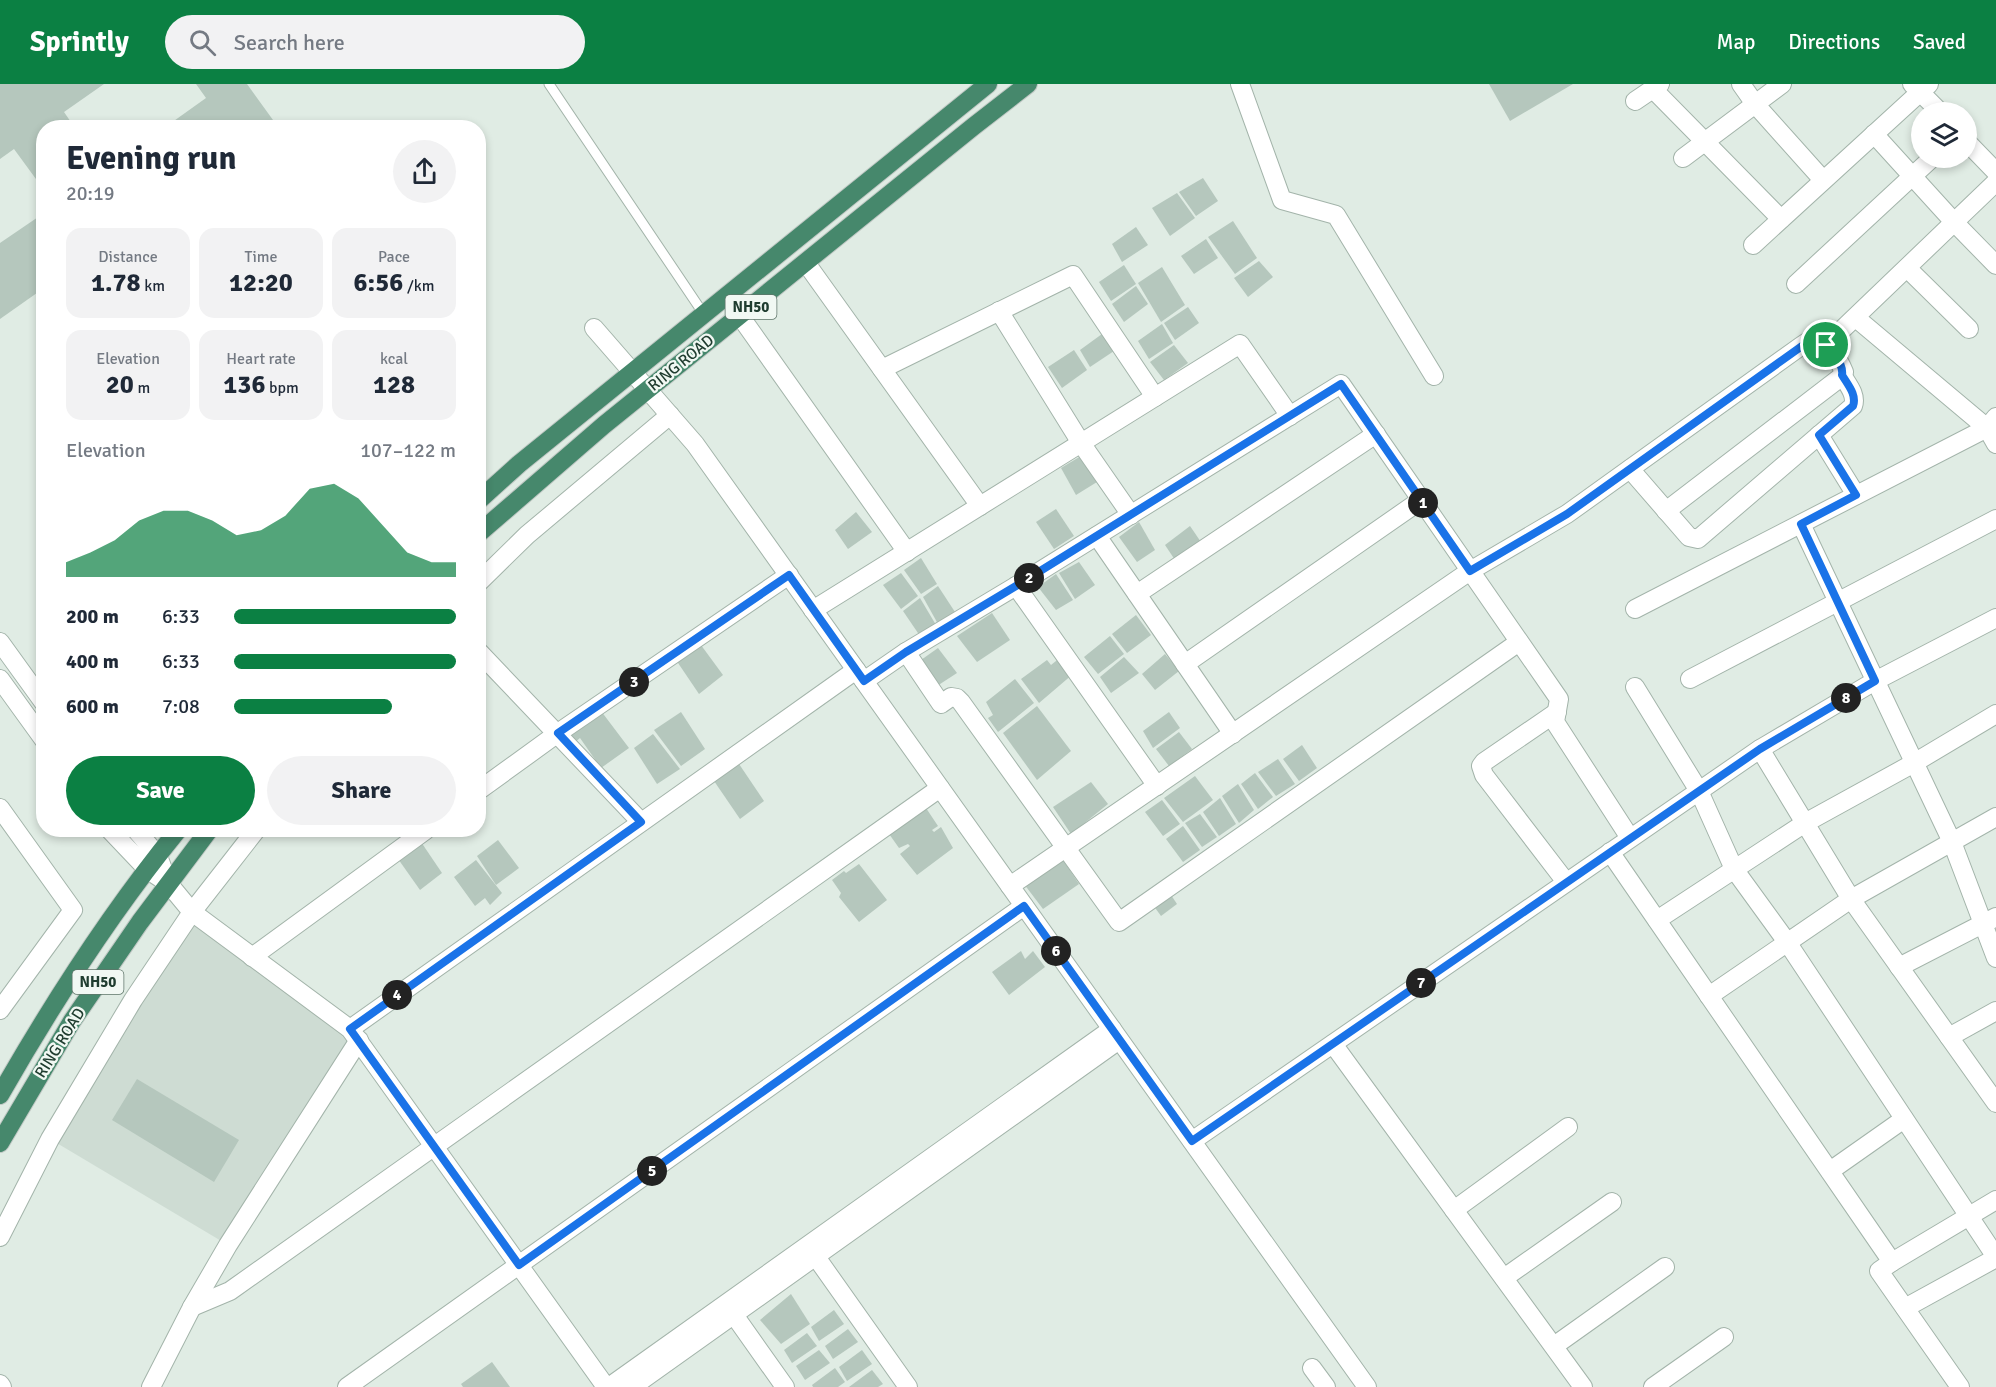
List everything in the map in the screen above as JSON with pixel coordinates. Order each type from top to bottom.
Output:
[{"type":"highway","name":"RING ROAD","points":[[486,494],[703,313],[988,84]]},
{"type":"highway","name":"RING ROAD","points":[[486,527],[604,425],[1028,84]]},
{"type":"highway","name":"RING ROAD","points":[[0,1095],[60,994],[173,837]]},
{"type":"highway","name":"RING ROAD","points":[[0,1143],[72,1021],[168,883],[204,837]]},
{"type":"street","points":[[1240,84],[1281,200],[1336,215],[1434,376]]},
{"type":"street","points":[[1741,84],[1755,104],[1823,180]]},
{"type":"street","points":[[1683,158],[1782,84]]},
{"type":"street","points":[[1635,100],[1656,87],[1703,142],[1780,219]]},
{"type":"street","points":[[1753,245],[1874,134],[1920,87],[1932,102]]},
{"type":"street","points":[[1874,134],[1996,265]]},
{"type":"street","points":[[1977,152],[1996,172]]},
{"type":"street","points":[[1796,284],[1921,168]]},
{"type":"street","points":[[1826,345],[1996,182]]},
{"type":"street","points":[[806,262],[980,506]]},
{"type":"street","points":[[1907,268],[1969,329]]},
{"type":"street","points":[[882,369],[1073,275],[1155,397]]},
{"type":"street","points":[[999,311],[1081,443],[1131,515]]},
{"type":"street","points":[[740,316],[907,552]]},
{"type":"street","points":[[1635,609],[1856,495],[1993,429],[1856,318]]},
{"type":"street","points":[[594,327],[695,444],[1367,1387]]},
{"type":"street","points":[[1010,886],[1470,571],[1567,514],[1802,346],[1816,340],[1822,341],[1842,366],[1844,372],[1837,382],[1666,511]]},
{"type":"street","points":[[813,610],[1240,344],[1290,416]]},
{"type":"street","points":[[1630,469],[1689,537],[1698,539],[1853,406],[1855,401],[1842,375]]},
{"type":"street","points":[[152,1387],[192,1307],[354,1035],[641,822],[860,675],[906,652],[1016,586],[1341,384],[1558,699],[1555,722],[1630,838]]},
{"type":"street","points":[[486,575],[527,536],[670,415]]},
{"type":"street","points":[[1137,594],[1376,434]]},
{"type":"street","points":[[1819,435],[1856,495]]},
{"type":"street","points":[[1185,664],[1421,500]]},
{"type":"street","points":[[1690,679],[1996,519]]},
{"type":"street","points":[[1801,524],[1989,921],[1996,958]]},
{"type":"street","points":[[1097,536],[1233,734]]},
{"type":"street","points":[[486,785],[558,733],[789,575]]},
{"type":"street","points":[[1016,586],[1157,786]]},
{"type":"street","points":[[1192,1141],[1760,749],[1875,681],[1996,618]]},
{"type":"street","points":[[0,642],[36,692]]},
{"type":"street","points":[[906,652],[941,704],[951,697],[962,702],[1119,922],[1519,642]]},
{"type":"street","points":[[486,659],[641,822]]},
{"type":"street","points":[[0,679],[36,729]]},
{"type":"street","points":[[1635,687],[1699,791],[1734,869],[1787,942],[1996,1258],[1905,1308]]},
{"type":"street","points":[[1557,712],[1481,766],[1484,775],[1566,882]]},
{"type":"street","points":[[1657,920],[1805,823],[1914,763],[1996,714]]},
{"type":"street","points":[[1760,749],[1851,899],[1996,1103]]},
{"type":"street","points":[[192,1307],[230,1291],[940,788]]},
{"type":"street","points":[[0,808],[73,910],[0,1010]]},
{"type":"street","points":[[1709,996],[1851,899],[1996,817]]},
{"type":"street","points":[[119,837],[153,863]]},
{"type":"street","points":[[140,837],[153,863],[192,912],[354,1035],[607,1387],[730,1309]]},
{"type":"street","points":[[0,1237],[50,1139],[133,1000],[192,912],[251,837]]},
{"type":"street","points":[[252,957],[416,837]]},
{"type":"street","points":[[1610,852],[1892,1262]]},
{"type":"street","points":[[347,1387],[1024,906]]},
{"type":"street","points":[[1899,967],[1989,921]]},
{"type":"street","points":[[1949,1037],[1996,1011]]},
{"type":"street","points":[[632,1387],[730,1309],[1116,1034]]},
{"type":"street","points":[[1333,1044],[1584,1387]]},
{"type":"street","points":[[1830,1171],[1904,1119]]},
{"type":"street","points":[[1454,1210],[1568,1127]]},
{"type":"street","points":[[1960,1387],[1879,1271],[1996,1200]]},
{"type":"street","points":[[1504,1278],[1612,1202]]},
{"type":"street","points":[[811,1251],[908,1387]]},
{"type":"street","points":[[1554,1346],[1665,1267]]},
{"type":"street","points":[[730,1309],[785,1387]]},
{"type":"street","points":[[1653,1387],[1724,1337]]},
{"type":"street","points":[[1312,1368],[1326,1387]]},
{"type":"lane","points":[[549,84],[703,313]]},
{"type":"shaded area","points":[[192,912],[359,1040],[228,1245],[50,1139]]},
{"type":"building","points":[[0,84],[104,84],[64,112],[70,120],[36,120],[36,179],[14,149],[0,159]]},
{"type":"building","points":[[196,84],[247,84],[273,120],[175,120],[206,98]]},
{"type":"building","points":[[1489,84],[1573,84],[1510,121]]},
{"type":"building","points":[[1203,178],[1218,201],[1196,216],[1179,192]]},
{"type":"building","points":[[1177,193],[1195,218],[1170,236],[1152,208]]},
{"type":"building","points":[[36,218],[36,294],[0,319],[0,243]]},
{"type":"building","points":[[1233,221],[1257,258],[1235,274],[1208,237]]},
{"type":"building","points":[[1136,227],[1148,245],[1122,262],[1112,244]]},
{"type":"building","points":[[1206,239],[1218,258],[1194,274],[1181,256]]},
{"type":"building","points":[[1259,261],[1273,277],[1248,297],[1234,278]]},
{"type":"building","points":[[1124,265],[1136,284],[1111,301],[1099,282]]},
{"type":"building","points":[[1162,267],[1185,305],[1161,322],[1138,283]]},
{"type":"building","points":[[1136,286],[1148,304],[1124,322],[1112,304]]},
{"type":"building","points":[[1188,307],[1199,323],[1175,340],[1164,323]]},
{"type":"building","points":[[1162,324],[1173,343],[1149,359],[1138,341]]},
{"type":"building","points":[[1102,334],[1114,351],[1090,367],[1080,350]]},
{"type":"building","points":[[1174,345],[1188,363],[1164,380],[1150,362]]},
{"type":"building","points":[[1074,350],[1087,370],[1062,388],[1048,367]]},
{"type":"building","points":[[1081,456],[1097,482],[1076,495],[1061,468]]},
{"type":"building","points":[[1056,509],[1074,536],[1054,549],[1036,522]]},
{"type":"building","points":[[856,512],[872,532],[848,549],[835,530]]},
{"type":"building","points":[[1139,522],[1155,550],[1137,562],[1119,537]]},
{"type":"building","points":[[1190,526],[1203,545],[1177,563],[1165,545]]},
{"type":"building","points":[[921,558],[937,584],[921,594],[904,570]]},
{"type":"building","points":[[1079,562],[1095,585],[1075,599],[1059,573]]},
{"type":"building","points":[[901,573],[918,596],[901,609],[883,585]]},
{"type":"building","points":[[1056,574],[1073,600],[1056,610],[1038,587]]},
{"type":"building","points":[[938,586],[955,612],[938,624],[923,597]]},
{"type":"building","points":[[920,598],[936,625],[920,636],[903,611]]},
{"type":"building","points":[[992,613],[1010,640],[977,662],[957,636]]},
{"type":"building","points":[[1136,615],[1151,635],[1127,653],[1112,634]]},
{"type":"building","points":[[1110,636],[1124,654],[1098,674],[1084,657]]},
{"type":"building","points":[[698,641],[723,675],[699,694],[674,657]]},
{"type":"building","points":[[938,648],[957,673],[937,686],[921,660]]},
{"type":"building","points":[[1165,654],[1179,671],[1155,690],[1142,674]]},
{"type":"building","points":[[1061,657],[1073,674],[1039,703],[1021,679],[1047,660],[1051,665]]},
{"type":"building","points":[[1124,657],[1139,673],[1111,693],[1100,677]]},
{"type":"building","points":[[1015,679],[1034,703],[998,732],[988,718],[993,715],[986,702]]},
{"type":"building","points":[[1037,706],[1071,751],[1037,780],[1003,733]]},
{"type":"building","points":[[601,711],[629,748],[601,768],[580,738],[573,744],[567,735]]},
{"type":"building","points":[[681,712],[705,749],[681,766],[654,730]]},
{"type":"building","points":[[1169,712],[1180,728],[1153,748],[1143,731]]},
{"type":"building","points":[[1179,732],[1192,749],[1169,766],[1156,749]]},
{"type":"building","points":[[653,734],[680,769],[657,784],[634,748]]},
{"type":"building","points":[[1302,745],[1317,768],[1299,781],[1283,759]]},
{"type":"building","points":[[1278,759],[1295,784],[1276,796],[1258,772]]},
{"type":"building","points":[[737,761],[764,801],[740,819],[712,778]]},
{"type":"building","points":[[1255,773],[1273,797],[1258,809],[1241,784]]},
{"type":"building","points":[[1195,776],[1213,800],[1183,822],[1164,798]]},
{"type":"building","points":[[1091,782],[1108,804],[1071,834],[1053,807]]},
{"type":"building","points":[[1238,784],[1254,810],[1239,823],[1222,796]]},
{"type":"building","points":[[1220,798],[1236,824],[1219,836],[1203,812]]},
{"type":"building","points":[[1162,800],[1180,824],[1163,836],[1145,812]]},
{"type":"building","points":[[924,805],[938,826],[932,830],[934,832],[941,827],[953,848],[917,875],[900,854],[910,846],[908,844],[899,848],[887,831]]},
{"type":"building","points":[[1200,814],[1217,837],[1202,847],[1185,823]]},
{"type":"building","points":[[1183,826],[1200,850],[1183,862],[1166,839]]},
{"type":"building","points":[[419,839],[442,873],[420,890],[396,856]]},
{"type":"building","points":[[498,840],[519,868],[496,885],[477,856]]},
{"type":"building","points":[[476,860],[502,893],[490,905],[485,898],[475,906],[454,877]]},
{"type":"building","points":[[1063,860],[1079,884],[1043,909],[1024,884]]},
{"type":"building","points":[[859,864],[887,900],[859,922],[839,897],[841,893],[832,880]]},
{"type":"building","points":[[1169,892],[1177,904],[1161,916],[1153,905]]},
{"type":"building","points":[[1021,951],[1025,959],[1033,951],[1045,967],[1009,995],[992,972]]},
{"type":"building","points":[[137,1079],[239,1140],[214,1182],[112,1120]]},
{"type":"building","points":[[791,1294],[810,1324],[781,1344],[760,1320]]},
{"type":"building","points":[[834,1310],[844,1324],[819,1341],[811,1327]]},
{"type":"building","points":[[848,1329],[858,1342],[833,1359],[825,1346]]},
{"type":"building","points":[[807,1333],[817,1346],[792,1363],[784,1350]]},
{"type":"building","points":[[819,1350],[830,1363],[805,1380],[796,1366]]},
{"type":"building","points":[[862,1350],[872,1364],[847,1381],[839,1367]]},
{"type":"building","points":[[492,1362],[510,1387],[463,1387],[461,1384]]},
{"type":"building","points":[[835,1368],[845,1382],[838,1387],[813,1387],[812,1385]]},
{"type":"building","points":[[872,1370],[883,1384],[878,1387],[849,1387]]},
{"type":"route","points":[[1816,340],[1826,345],[1842,366],[1844,372],[1842,375],[1855,401],[1853,406],[1819,435],[1856,495],[1801,524],[1875,681],[1760,749],[1192,1141],[1024,906],[519,1265],[350,1029],[641,822],[558,733],[789,575],[864,681],[906,652],[1341,384],[1470,571],[1567,514],[1807,342],[1816,340]]}]
